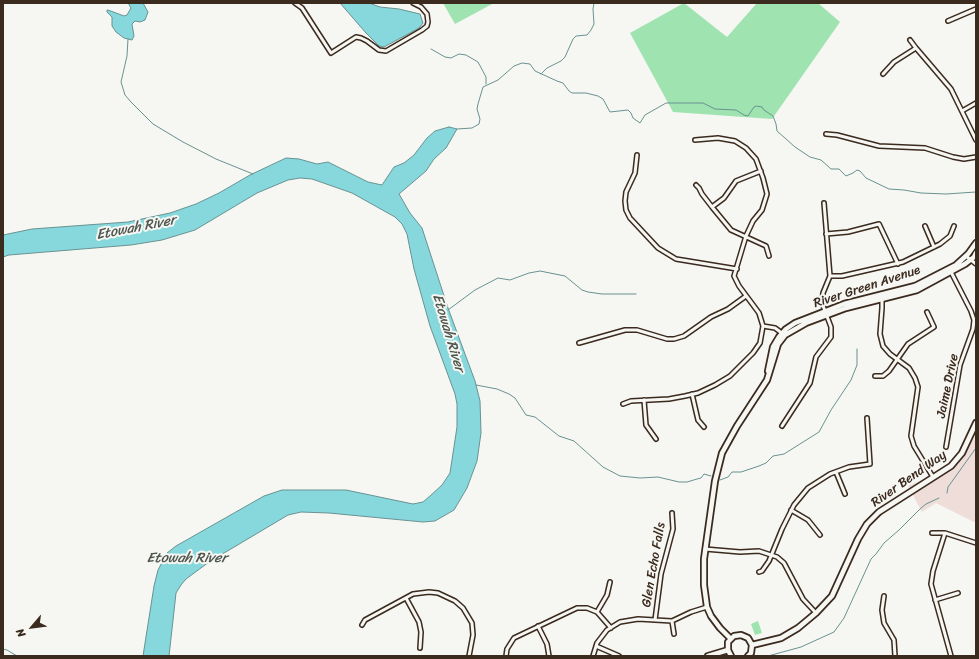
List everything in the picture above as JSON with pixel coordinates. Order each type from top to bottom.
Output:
[{"type":"street","points":[[295,3],[302,8],[332,53],[356,37],[361,38],[379,50],[386,51],[422,30],[427,26],[427,14],[421,7],[413,3]]},
{"type":"street","points":[[948,21],[976,9]]},
{"type":"street","points":[[910,40],[951,89],[976,140]]},
{"type":"street","points":[[883,74],[894,62],[916,48]]},
{"type":"street","points":[[962,111],[976,103]]},
{"type":"street","points":[[826,134],[837,135],[879,146],[920,147],[964,159],[976,157]]},
{"type":"street","points":[[623,404],[631,401],[669,399],[692,394],[715,385],[730,376],[753,354],[760,343],[763,326],[759,313],[739,286],[734,276],[746,236],[753,221],[762,210],[766,194],[761,171],[756,159],[746,148],[735,141],[718,138],[695,140]]},
{"type":"street","points":[[637,155],[635,173],[626,192],[624,201],[630,218],[658,248],[676,260],[737,269]]},
{"type":"street","points":[[712,208],[724,198],[736,181],[761,171]]},
{"type":"street","points":[[696,185],[712,208],[731,230],[766,246],[769,256]]},
{"type":"street","points":[[782,426],[810,383],[816,357],[831,337],[831,327],[822,303],[823,293],[830,276],[824,203]]},
{"type":"street","points":[[826,234],[848,232],[879,224],[898,264]]},
{"type":"street","points":[[926,226],[934,247]]},
{"type":"street","points":[[830,276],[842,276],[904,262],[934,247],[950,236],[954,226]]},
{"type":"street","name":"River Green Avenue","points":[[731,638],[710,616],[707,607],[704,585],[705,549],[715,481],[722,453],[767,380],[773,347],[783,334],[795,323],[826,313],[844,304],[917,290],[951,272],[968,258],[976,243]]},
{"type":"street","name":"River Green Avenue","points":[[881,297],[915,286],[976,253]]},
{"type":"street","points":[[968,258],[976,264]]},
{"type":"street","name":"Jaime Drive","points":[[946,447],[960,365],[974,330],[974,320],[971,311],[951,272]]},
{"type":"street","points":[[579,343],[624,330],[637,330],[667,339],[674,339],[684,336],[711,317],[728,309],[746,296]]},
{"type":"street","points":[[881,297],[882,308],[880,334],[883,346],[890,354],[909,368],[916,378],[918,387],[911,436],[914,446],[933,477]]},
{"type":"street","points":[[971,311],[976,309]]},
{"type":"street","points":[[875,376],[883,376],[890,371],[908,344],[934,326],[927,312]]},
{"type":"street","points":[[763,326],[775,328],[783,334]]},
{"type":"street","points":[[692,394],[698,420],[704,427]]},
{"type":"street","points":[[644,400],[646,425],[656,439]]},
{"type":"street","points":[[759,572],[762,571],[772,554],[791,510],[808,488],[836,472],[849,467],[870,464],[867,418]]},
{"type":"street","name":"River Bend Way","points":[[752,645],[781,638],[798,628],[816,613],[832,596],[858,539],[867,524],[878,512],[951,466],[962,453],[976,423]]},
{"type":"street","points":[[836,472],[845,494]]},
{"type":"street","points":[[791,510],[808,520],[820,535]]},
{"type":"street","name":"Glen Echo Falls","points":[[655,620],[661,574],[673,529],[672,514]]},
{"type":"street","points":[[932,533],[945,533],[976,543]]},
{"type":"street","points":[[945,533],[933,571],[931,584],[951,656]]},
{"type":"street","points":[[705,549],[740,552],[759,551],[772,554],[784,563],[803,599],[816,613]]},
{"type":"street","points":[[597,612],[607,595],[610,582]]},
{"type":"street","points":[[362,625],[365,620],[413,594],[430,592],[438,593],[455,601],[463,608],[472,623],[473,635],[469,656]]},
{"type":"street","points":[[935,600],[958,593]]},
{"type":"street","points":[[884,596],[882,610],[884,623],[894,640],[895,656]]},
{"type":"street","points":[[406,598],[419,622],[421,632],[420,648]]},
{"type":"street","points":[[593,656],[596,646],[607,630],[620,622],[638,619],[672,620],[707,607]]},
{"type":"street","points":[[506,656],[507,649],[514,638],[577,608],[587,608],[597,612],[611,628]]},
{"type":"street","points":[[672,620],[674,634]]},
{"type":"street","points":[[538,626],[547,644],[549,656]]},
{"type":"street","points":[[731,656],[728,650],[728,642],[731,638],[737,635],[748,638],[752,645],[752,649],[748,656]]},
{"type":"street","points":[[596,646],[619,656]]},
{"type":"street","points":[[708,656],[728,650]]},
{"type":"shaded area","points":[[976,431],[976,521],[974,522],[936,503],[922,512],[908,486],[937,474],[957,462],[974,438]]},
{"type":"green space","points":[[443,3],[494,3],[455,24]]},
{"type":"green space","points":[[684,3],[727,37],[757,3],[818,3],[840,22],[772,119],[673,112],[630,33]]},
{"type":"green space","points":[[758,621],[762,633],[755,635],[751,624]]},
{"type":"water","points":[[128,3],[143,3],[148,12],[145,20],[140,22],[135,21],[132,24],[134,36],[132,40],[124,38],[116,32],[112,26],[112,17],[107,12],[108,10],[124,16],[127,15],[131,8]]},
{"type":"water","points":[[340,3],[369,3],[380,7],[399,9],[420,14],[423,23],[419,28],[384,47],[379,46]]},
{"type":"water","name":"Etowah River","points":[[449,127],[457,129],[446,148],[434,159],[426,171],[399,194],[410,213],[422,228],[448,308],[475,381],[480,401],[481,433],[477,461],[467,488],[454,510],[435,521],[423,522],[329,513],[301,512],[288,515],[209,562],[186,579],[176,593],[169,656],[143,656],[158,570],[167,553],[176,546],[264,496],[282,490],[346,490],[413,504],[423,502],[442,485],[450,473],[457,427],[457,404],[455,394],[430,326],[414,269],[407,234],[402,224],[395,217],[352,193],[312,179],[300,178],[288,180],[257,193],[195,230],[162,240],[131,245],[9,255],[3,257],[3,235],[32,229],[128,222],[170,213],[196,204],[250,175],[286,158],[299,159],[317,164],[328,162],[368,182],[382,185],[394,167],[404,163],[414,155],[427,138],[435,131]]},
{"type":"waterway","points":[[541,74],[547,68],[561,61],[565,57],[573,39],[576,36],[587,35],[591,30],[594,24],[594,3]]},
{"type":"waterway","points":[[128,39],[127,56],[121,82],[125,95],[131,102],[153,124],[183,142],[216,159],[253,174]]},
{"type":"waterway","points":[[431,49],[445,57],[451,58],[459,54],[466,55],[478,62],[486,77],[486,84]]},
{"type":"waterway","points":[[457,129],[472,128],[479,124],[480,119],[477,109],[483,87],[498,80],[514,66],[522,63],[530,64],[535,71],[563,83],[572,93],[586,93],[598,96],[603,99],[610,112],[628,110],[633,118],[640,123],[645,115],[666,103],[703,103],[715,109],[736,110],[748,116],[754,107],[762,107],[773,116],[777,131],[795,147],[810,157],[821,160],[831,169],[839,169],[846,176],[857,170],[860,171],[866,178],[889,189],[921,193],[946,194],[976,192]]},
{"type":"waterway","points":[[448,310],[475,290],[498,278],[510,280],[529,273],[540,271],[565,276],[582,290],[588,292],[602,294],[636,294]]},
{"type":"waterway","points":[[720,480],[728,477],[732,472],[741,472],[766,463],[773,456],[784,454],[819,432],[831,410],[851,380],[857,365],[857,349]]},
{"type":"waterway","points":[[476,385],[497,389],[509,394],[515,398],[526,415],[535,417],[559,436],[574,441],[603,467],[620,476],[640,478],[658,477],[679,482],[687,482],[701,478],[704,474],[711,476]]},
{"type":"waterway","points":[[947,493],[948,487],[976,448]]},
{"type":"waterway","points":[[768,656],[801,647],[834,632],[844,618],[871,559],[884,543],[920,509],[926,504],[939,498]]},
{"type":"waterway","points":[[3,649],[17,656]]}]
